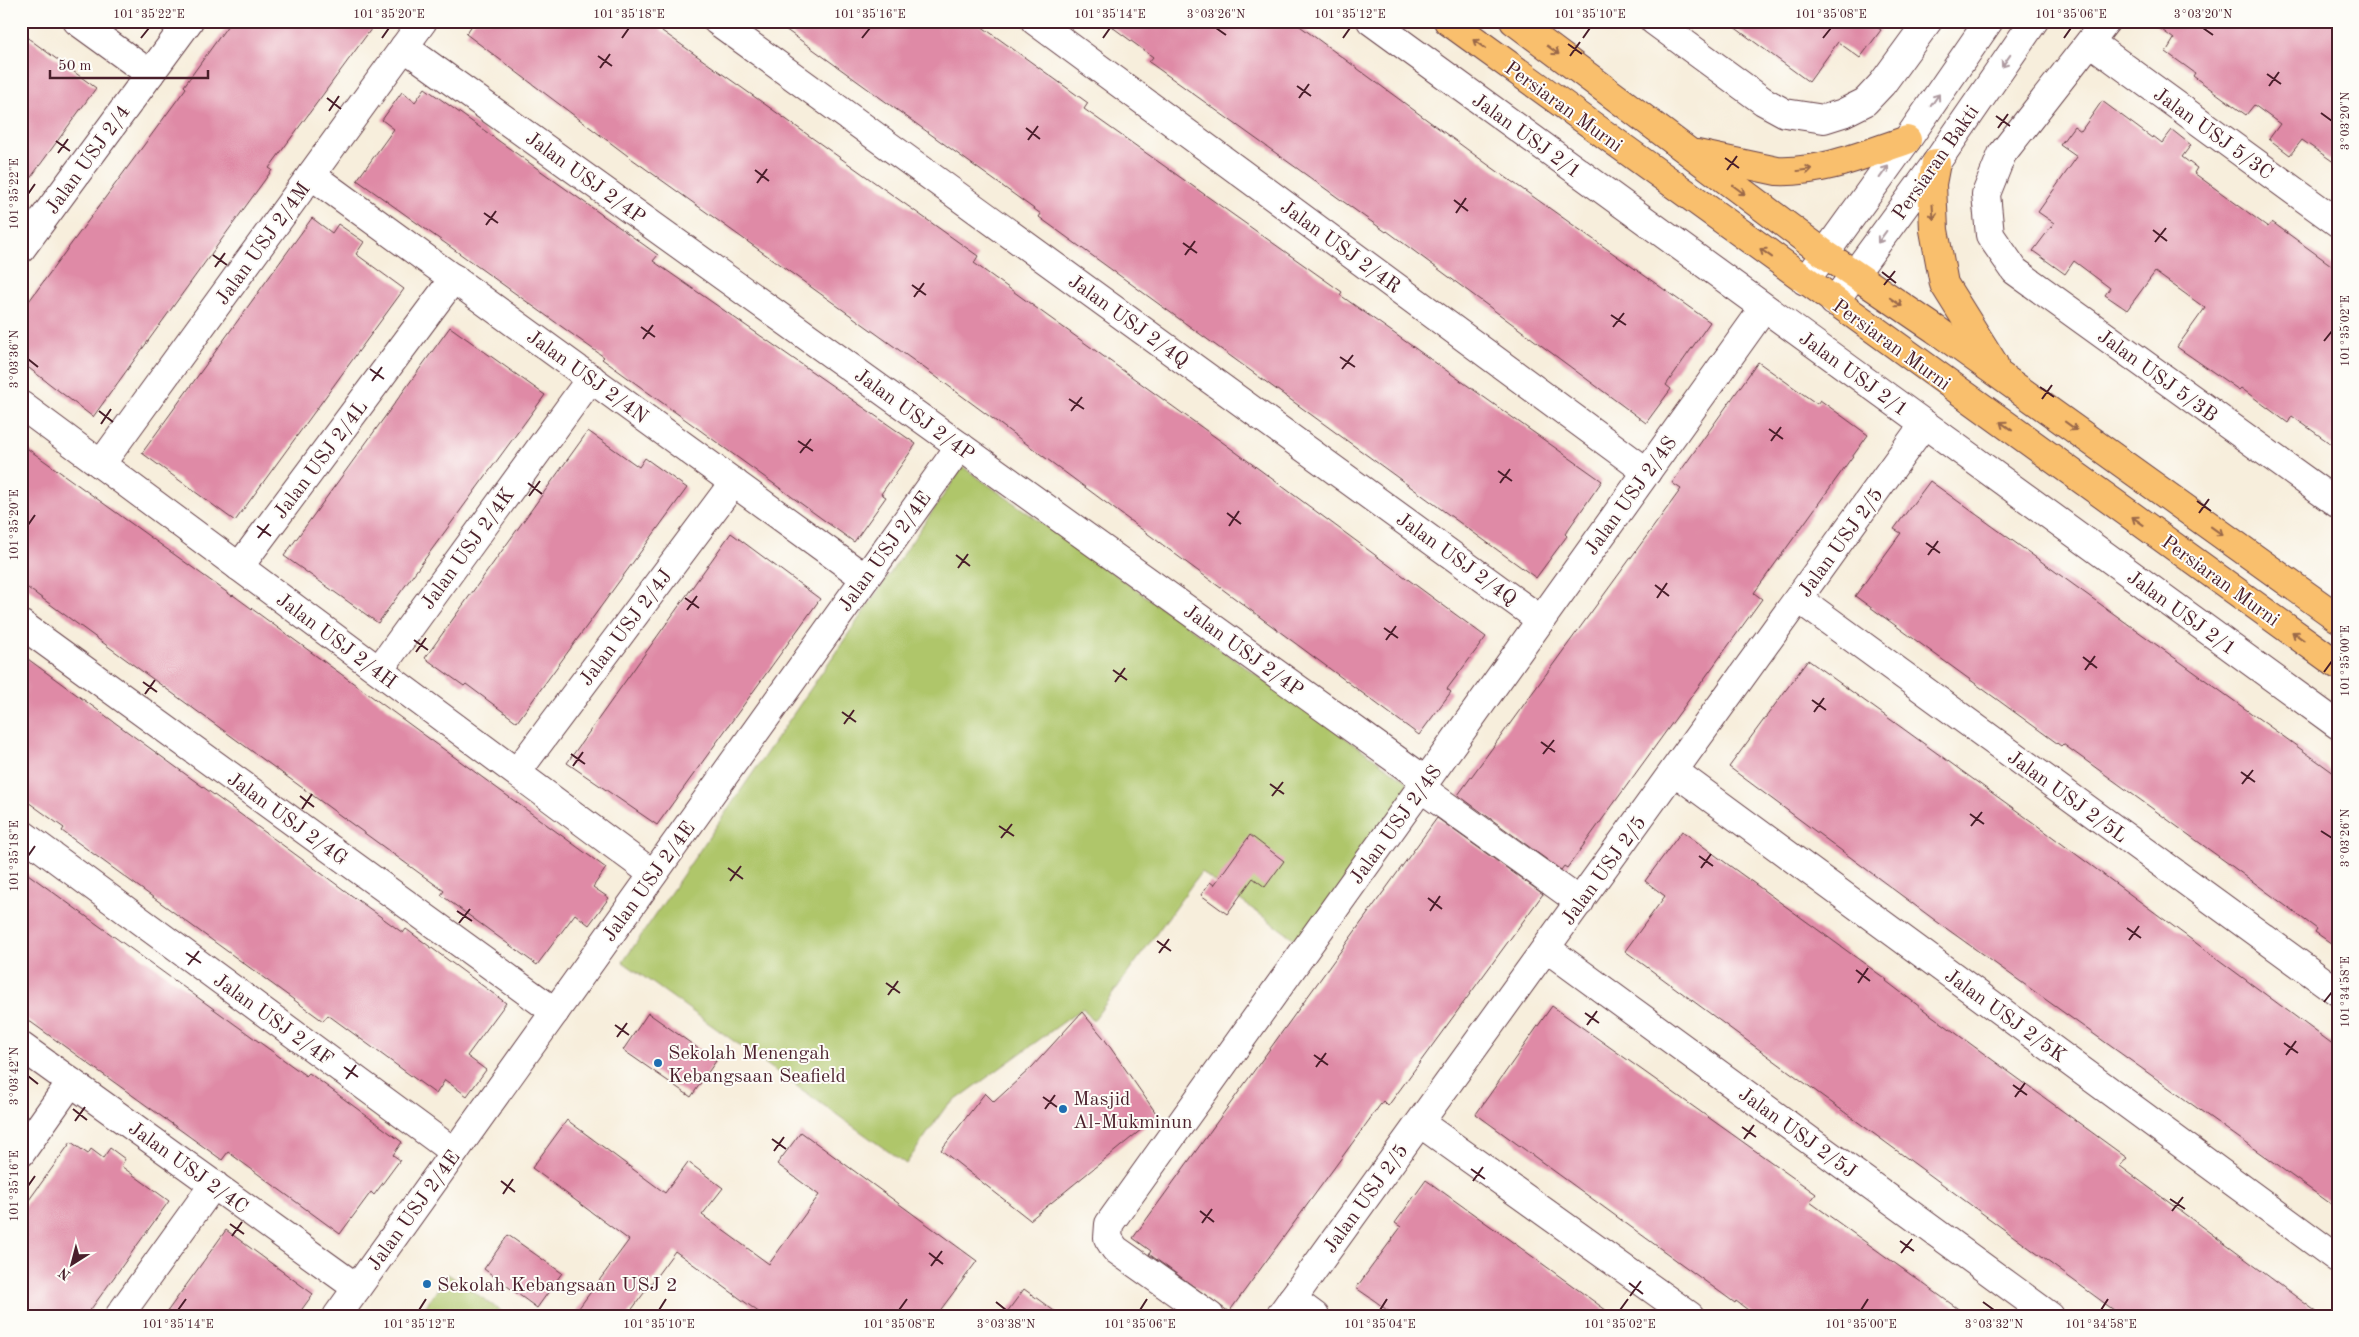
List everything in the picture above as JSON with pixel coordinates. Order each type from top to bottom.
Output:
[{"type":"main road","name":"Persiaran Murni","points":[[1448,21],[2338,665]]},
{"type":"main road","name":"Persiaran Murni","points":[[1514,21],[1825,254],[2002,376],[2338,618]]},
{"type":"main road","points":[[1689,152],[1777,171],[1790,172],[1836,164],[1907,140]]},
{"type":"main road","points":[[1936,163],[1932,184],[1934,230],[1944,284],[2002,376]]},
{"type":"street","points":[[77,21],[150,74]]},
{"type":"street","name":"Jalan USJ 2/4","points":[[21,249],[189,21]]},
{"type":"street","name":"Jalan USJ 2/4M","points":[[101,464],[423,21]]},
{"type":"street","name":"Jalan USJ 2/4Q","points":[[717,21],[1541,620]]},
{"type":"street","name":"Jalan USJ 2/4R","points":[[1035,21],[1647,472]]},
{"type":"street","name":"Jalan USJ 2/1","points":[[1371,21],[2338,725]]},
{"type":"street","points":[[1654,21],[1763,101],[1785,113],[1824,119],[1843,113],[1865,102],[1882,84],[1928,21]]},
{"type":"street","name":"Persiaran Bakti","points":[[1805,281],[1907,140],[1989,21]]},
{"type":"street","name":"Persiaran Bakti","points":[[1834,302],[1936,163],[2034,21]]},
{"type":"street","points":[[2090,42],[2106,21]]},
{"type":"street","name":"Jalan USJ 5/3C","points":[[2090,42],[2338,223]]},
{"type":"street","name":"Jalan USJ 5/3B","points":[[2090,42],[2002,154],[1986,194],[1990,235],[2015,271],[2338,504]]},
{"type":"street","name":"Jalan USJ 2/4P","points":[[404,47],[960,446],[1424,784],[1580,902]]},
{"type":"street","name":"Jalan USJ 2/4N","points":[[311,175],[865,578]]},
{"type":"street","name":"Jalan USJ 2/4L","points":[[239,567],[454,278]]},
{"type":"street","name":"Jalan USJ 2/4S","points":[[1210,1316],[1115,1250],[1108,1238],[1109,1224],[1764,308]]},
{"type":"street","name":"Jalan USJ 2/4K","points":[[379,670],[591,378]]},
{"type":"street","name":"Jalan USJ 2/4H","points":[[21,405],[654,874]]},
{"type":"street","name":"Jalan USJ 2/5","points":[[1286,1307],[1924,424]]},
{"type":"street","name":"Jalan USJ 2/4E","points":[[337,1316],[960,446]]},
{"type":"street","name":"Jalan USJ 2/4J","points":[[517,772],[734,482]]},
{"type":"street","name":"Jalan USJ 2/5L","points":[[1799,599],[2338,992]]},
{"type":"street","name":"Jalan USJ 2/4G","points":[[21,624],[555,1012]]},
{"type":"street","name":"Jalan USJ 2/5K","points":[[1674,771],[2338,1260]]},
{"type":"street","name":"Jalan USJ 2/4F","points":[[21,833],[454,1152]]},
{"type":"street","name":"Jalan USJ 2/5J","points":[[1546,948],[2050,1316]]},
{"type":"street","name":"Jalan USJ 2/4C","points":[[21,1046],[357,1288]]},
{"type":"street","points":[[21,1153],[71,1082]]},
{"type":"street","points":[[1420,1123],[1690,1316]]},
{"type":"street","points":[[118,1316],[214,1184]]},
{"type":"street","points":[[1286,1307],[1315,1316]]},
{"type":"green space","points":[[963,467],[1412,785],[1300,943],[1201,872],[1093,1021],[1083,1008],[945,1108],[906,1164],[623,962]]},
{"type":"green space","points":[[448,1274],[508,1316],[419,1316]]},
{"type":"building","points":[[231,21],[377,21],[269,168],[272,170],[93,417],[21,362],[21,312],[186,88],[184,86]]},
{"type":"building","points":[[475,21],[648,21],[978,256],[974,263],[1229,447],[1486,637],[1447,689],[1451,692],[1419,735],[927,370],[632,159],[466,34]]},
{"type":"building","points":[[774,21],[974,21],[1088,103],[1084,109],[1342,292],[1340,295],[1602,481],[1565,534],[1567,536],[1536,578],[1039,217],[1041,214]]},
{"type":"building","points":[[1104,21],[1293,21],[1487,164],[1710,322],[1666,385],[1671,389],[1646,423],[1387,231],[1149,62],[1153,57]]},
{"type":"building","points":[[1726,21],[1869,21],[1881,30],[1860,58],[1838,42],[1809,82]]},
{"type":"building","points":[[2150,21],[2338,21],[2338,165],[2302,140],[2290,155],[2269,139],[2280,124],[2254,105],[2246,115],[2193,76],[2195,73],[2166,52],[2174,39]]},
{"type":"building","points":[[21,33],[96,88],[21,191]]},
{"type":"building","points":[[425,88],[658,255],[653,261],[916,444],[881,494],[886,497],[854,542],[602,359],[604,357],[357,180],[394,129],[382,120],[402,92],[415,102]]},
{"type":"building","points":[[2102,101],[2152,138],[2153,136],[2162,143],[2172,130],[2191,145],[2182,157],[2197,168],[2194,173],[2268,227],[2272,222],[2338,270],[2338,449],[2292,416],[2288,423],[2241,388],[2239,390],[2177,347],[2205,308],[2155,272],[2127,310],[2105,295],[2110,288],[2074,261],[2065,274],[2033,251],[2054,223],[2038,212],[2077,157],[2060,145],[2074,126],[2081,131]]},
{"type":"building","points":[[312,218],[332,233],[338,224],[364,242],[356,254],[404,289],[235,521],[142,453]]},
{"type":"building","points":[[450,327],[545,395],[378,623],[284,556]]},
{"type":"building","points":[[1758,362],[1817,404],[1820,400],[1868,435],[1754,593],[1762,599],[1567,868],[1564,866],[1561,870],[1458,795],[1681,489],[1672,483]]},
{"type":"building","points":[[588,431],[639,467],[645,458],[687,488],[517,722],[466,684],[464,686],[425,658]]},
{"type":"building","points":[[21,444],[233,595],[606,868],[593,887],[609,898],[589,925],[575,914],[537,965],[441,895],[444,891],[21,583]]},
{"type":"building","points":[[1930,481],[2338,776],[2338,948],[2315,932],[2317,929],[2229,864],[2063,744],[2061,746],[1855,596],[1901,533],[1894,529]]},
{"type":"building","points":[[731,533],[820,599],[657,825],[567,763]]},
{"type":"building","points":[[21,654],[403,933],[406,929],[506,1003],[467,1056],[486,1070],[467,1096],[445,1080],[436,1094],[328,1015],[323,1021],[62,831],[64,828],[21,797]]},
{"type":"building","points":[[1808,660],[2031,821],[2338,1048],[2338,1209],[1936,921],[1729,767]]},
{"type":"building","points":[[1437,818],[1543,894],[1388,1106],[1383,1101],[1229,1312],[1149,1254],[1151,1251],[1133,1238]]},
{"type":"building","points":[[1682,831],[2127,1158],[2120,1166],[2322,1316],[2122,1316],[1625,951],[1665,896],[1645,881]]},
{"type":"building","points":[[1250,835],[1284,861],[1265,887],[1253,878],[1227,914],[1201,895],[1210,882],[1214,885]]},
{"type":"building","points":[[21,869],[306,1076],[309,1073],[402,1142],[393,1155],[400,1160],[374,1195],[371,1192],[340,1234],[228,1152],[222,1160],[21,1015]]},
{"type":"building","points":[[1552,1006],[1816,1194],[1810,1202],[1968,1316],[1756,1316],[1736,1301],[1735,1303],[1476,1114]]},
{"type":"building","name":"Masjid Al-Mukminun","points":[[1082,1012],[1103,1037],[1158,1116],[1030,1220],[941,1150],[985,1093],[994,1102],[1032,1067]]},
{"type":"building","points":[[648,1013],[716,1061],[691,1097],[623,1050]]},
{"type":"building","points":[[567,1120],[665,1193],[688,1162],[723,1188],[702,1215],[769,1264],[819,1195],[777,1164],[801,1132],[977,1261],[936,1316],[764,1316],[675,1251],[627,1316],[573,1316],[629,1240],[532,1168]]},
{"type":"building","points":[[71,1142],[88,1154],[91,1149],[103,1158],[110,1148],[125,1159],[121,1166],[169,1201],[86,1316],[21,1316],[21,1211]]},
{"type":"building","points":[[1426,1180],[1614,1316],[1395,1316],[1356,1288],[1401,1227],[1395,1223]]},
{"type":"building","points":[[226,1230],[313,1294],[297,1316],[164,1316]]},
{"type":"building","points":[[508,1235],[562,1273],[537,1308],[484,1269]]},
{"type":"building","points":[[1024,1289],[1061,1316],[1004,1316]]},
{"type":"place","name":"Sekolah Menengah Kebangsaan Seafield","points":[[658,1063]]},
{"type":"place","name":"Masjid Al-Mukminun","points":[[1063,1109]]},
{"type":"place","name":"Sekolah Kebangsaan USJ 2","points":[[427,1284]]}]
